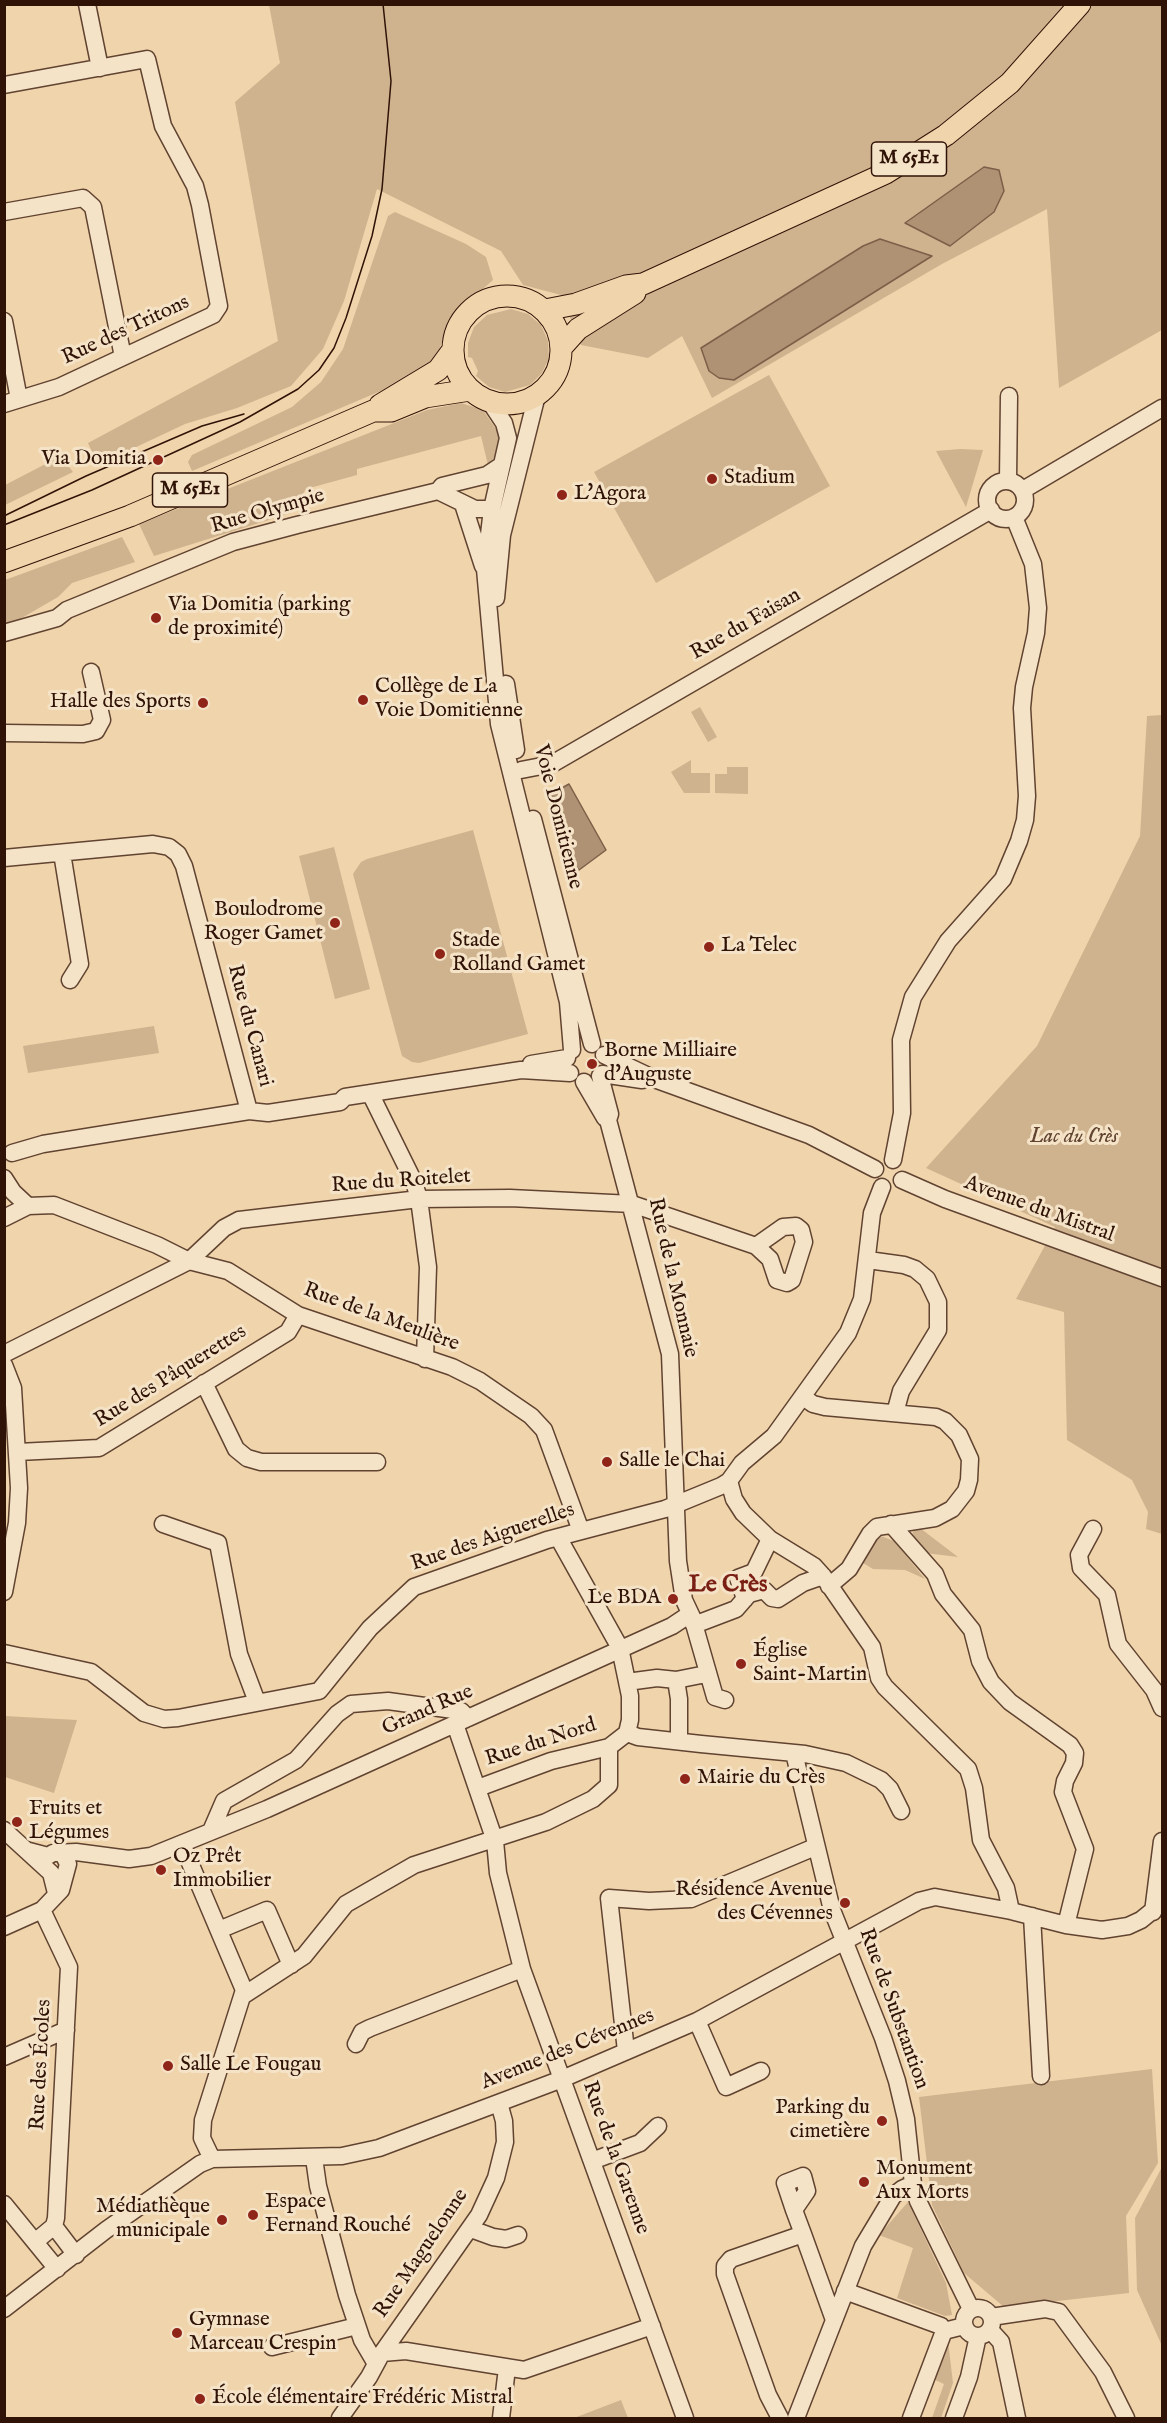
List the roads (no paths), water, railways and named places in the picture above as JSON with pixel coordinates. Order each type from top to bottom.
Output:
[{"type":"main road","name":"M 65E1","points":[[545,310],[576,304],[626,286],[643,284],[842,194],[916,155],[979,110],[1010,82],[1080,4]]},
{"type":"main road","name":"M 65E1","points":[[561,348],[578,328],[632,296],[643,284]]},
{"type":"main road","points":[[511,295],[523,298],[545,310],[555,324],[561,348],[558,370],[551,381],[537,395],[514,404],[490,402],[470,390],[457,372],[452,351],[457,329],[469,310],[489,298],[511,295]]},
{"type":"main road","name":"M 65E1","points":[[4,562],[130,516],[373,411],[386,399],[438,369],[452,351]]},
{"type":"main road","name":"M 65E1","points":[[373,411],[391,411],[425,397],[470,390]]},
{"type":"street","points":[[87,4],[100,68]]},
{"type":"street","name":"Rue des Tritons","points":[[4,85],[147,59],[163,126],[195,186],[219,306],[213,315],[59,387],[12,402]]},
{"type":"street","points":[[4,212],[83,198],[93,207],[123,357]]},
{"type":"street","points":[[4,321],[12,402]]},
{"type":"street","name":"Voie Domitienne","points":[[537,395],[499,552],[496,601],[511,730],[598,1050]]},
{"type":"street","points":[[1008,481],[1009,396]]},
{"type":"street","name":"Voie Domitienne","points":[[490,402],[507,431],[508,447],[492,509],[485,569],[499,724],[568,1002],[573,1066]]},
{"type":"street","points":[[1023,490],[1162,408]]},
{"type":"street","name":"Rue Olympie","points":[[4,633],[57,618],[67,610],[233,542],[438,491],[442,486],[487,475],[502,465]]},
{"type":"street","points":[[1008,481],[1023,490]]},
{"type":"street","points":[[1008,481],[992,488],[987,499],[991,510],[1001,518],[1014,518]]},
{"type":"street","points":[[1014,518],[1025,503],[1023,490]]},
{"type":"street","points":[[438,491],[475,509],[492,509],[513,492]]},
{"type":"street","points":[[463,504],[485,569]]},
{"type":"street","name":"Rue du Faisan","points":[[521,770],[552,764],[991,510]]},
{"type":"street","points":[[893,1160],[902,1113],[901,1040],[913,997],[948,941],[1003,879],[1017,848],[1024,820],[1027,788],[1022,708],[1036,633],[1038,608],[1034,564],[1014,518]]},
{"type":"street","points":[[4,733],[83,734],[99,729],[102,720],[91,672]]},
{"type":"street","name":"Rue du Canari","points":[[62,853],[153,844],[174,850],[184,866],[249,1111]]},
{"type":"street","points":[[4,858],[62,853],[80,964],[70,980]]},
{"type":"street","points":[[573,1066],[581,1044],[598,1050],[657,1080],[809,1135],[875,1169]]},
{"type":"street","points":[[4,1218],[28,1206],[13,1192],[4,1177],[13,1165],[8,1149],[249,1111],[265,1103],[338,1092],[345,1096],[370,1093],[520,1070],[525,1065],[573,1066],[593,1081],[601,1075],[606,1065],[598,1050]]},
{"type":"street","name":"Rue de la Monnaie","points":[[573,1066],[608,1120],[670,1354],[678,1561],[684,1600],[692,1619],[706,1674],[715,1697],[725,1700]]},
{"type":"street","points":[[601,1075],[657,1080]]},
{"type":"street","name":"Rue de la Monnaie","points":[[601,1075],[610,1114],[608,1120]]},
{"type":"street","points":[[370,1093],[414,1182],[419,1199],[428,1267],[425,1359]]},
{"type":"street","points":[[884,1160],[893,1160],[901,1167],[902,1180],[892,1189],[882,1187],[874,1178],[875,1169],[884,1160]]},
{"type":"street","name":"Avenue du Mistral","points":[[902,1180],[945,1199],[1162,1278]]},
{"type":"street","points":[[882,1187],[872,1213],[862,1299],[852,1325],[774,1436],[742,1463],[729,1481],[734,1499],[743,1513],[770,1539],[814,1566],[826,1581],[872,1647],[879,1678],[885,1687],[968,1769],[974,1788],[981,1840],[1006,1888],[1011,1911]]},
{"type":"street","name":"Rue du Roitelet","points":[[4,1354],[189,1261],[234,1222],[419,1199],[510,1198],[632,1204],[756,1246]]},
{"type":"street","name":"Rue de la Meulière","points":[[28,1206],[54,1205],[157,1245],[189,1261],[237,1275],[298,1315],[466,1373],[531,1416],[544,1430],[581,1531]]},
{"type":"street","points":[[868,1260],[915,1269],[927,1279],[938,1302],[938,1330],[901,1391],[895,1413]]},
{"type":"street","name":"Rue des Pâquerettes","points":[[18,1452],[99,1448],[288,1332],[298,1315]]},
{"type":"street","points":[[4,1365],[13,1388],[18,1452],[18,1523],[9,1549],[4,1592]]},
{"type":"street","points":[[204,1383],[236,1449],[247,1458],[261,1462],[377,1462]]},
{"type":"street","points":[[745,1599],[749,1594],[764,1590],[772,1598],[778,1599],[803,1583],[826,1581],[849,1569],[870,1534],[877,1527],[944,1515],[960,1501],[969,1480],[970,1459],[964,1443],[945,1421],[926,1414],[825,1407],[813,1404],[803,1397]]},
{"type":"street","name":"Rue des Aiguerelles","points":[[319,1691],[370,1628],[414,1587],[558,1537],[676,1505],[729,1481]]},
{"type":"street","points":[[163,1524],[218,1544],[239,1654],[257,1702]]},
{"type":"street","points":[[891,1524],[935,1574],[943,1594],[972,1630],[980,1661],[991,1683],[1010,1702],[1070,1745],[1075,1753],[1074,1763],[1065,1781],[1063,1792],[1085,1849],[1066,1925]]},
{"type":"street","points":[[1093,1529],[1079,1555],[1079,1564],[1107,1595],[1118,1644],[1154,1690],[1162,1708]]},
{"type":"street","points":[[244,1995],[304,1956],[346,1904],[414,1865],[495,1841],[546,1822],[606,1790],[609,1785],[617,1740],[631,1708],[627,1682],[620,1648],[558,1537]]},
{"type":"street","points":[[745,1599],[738,1578],[754,1572],[770,1539]]},
{"type":"street","name":"Grand Rue","points":[[60,1862],[138,1858],[182,1844],[462,1721],[620,1648],[692,1619],[736,1609],[745,1599]]},
{"type":"street","points":[[4,1653],[91,1672],[144,1713],[164,1719],[319,1691],[343,1710]]},
{"type":"street","points":[[627,1682],[657,1678],[676,1680],[706,1674]]},
{"type":"street","points":[[676,1680],[679,1699],[679,1740]]},
{"type":"street","points":[[212,1831],[224,1801],[296,1760],[351,1704],[388,1701],[461,1711],[462,1721]]},
{"type":"street","name":"Rue de la Garenne","points":[[462,1721],[478,1788],[495,1841],[498,1873],[522,1969],[685,2418]]},
{"type":"street","points":[[617,1740],[638,1737],[679,1740],[794,1753],[846,1763],[871,1773],[890,1789],[901,1811]]},
{"type":"street","name":"Rue du Nord","points":[[478,1788],[550,1761],[617,1740]]},
{"type":"street","name":"Rue de Substantion","points":[[794,1753],[832,1910],[897,2081],[906,2119],[913,2184],[918,2202],[971,2309]]},
{"type":"street","points":[[4,1830],[29,1851],[31,1856],[60,1862],[56,1893],[51,1902],[42,1910],[4,1927]]},
{"type":"street","points":[[1157,1908],[1162,1841]]},
{"type":"street","points":[[182,1844],[243,1986],[244,1995],[202,2120],[202,2138],[212,2159]]},
{"type":"street","points":[[626,2051],[609,1898],[649,1901],[691,1899],[815,1847]]},
{"type":"street","name":"Avenue des Cévennes","points":[[4,2309],[200,2164],[212,2159],[314,2158],[379,2148],[562,2079],[697,2021],[919,1901],[930,1898],[1011,1911],[1089,1929],[1115,1929],[1141,1920],[1157,1908]]},
{"type":"street","name":"Rue des Écoles","points":[[42,1910],[69,1967],[54,2226]]},
{"type":"street","points":[[219,1930],[267,1910],[291,1965]]},
{"type":"street","points":[[1032,1916],[1041,2076]]},
{"type":"street","points":[[356,2044],[362,2032],[370,2028],[522,1969]]},
{"type":"street","points":[[697,2021],[726,2087],[760,2072]]},
{"type":"street","points":[[4,2057],[66,2030]]},
{"type":"street","name":"Rue Maguelonne","points":[[340,2418],[379,2358],[471,2229],[495,2178],[505,2142],[504,2121],[499,2103]]},
{"type":"street","points":[[592,2161],[640,2143],[658,2126]]},
{"type":"street","points":[[314,2158],[330,2233],[357,2326],[366,2349],[379,2358],[406,2351],[527,2370],[652,2326]]},
{"type":"street","points":[[796,2418],[863,2246],[893,2196],[913,2184]]},
{"type":"street","points":[[4,2204],[57,2269]]},
{"type":"street","points":[[794,2210],[834,2320]]},
{"type":"street","points":[[36,2241],[54,2226],[76,2255]]},
{"type":"street","points":[[471,2229],[493,2238],[506,2239],[518,2235]]},
{"type":"street","points":[[780,2418],[768,2395],[725,2274],[725,2266],[731,2259],[803,2234]]},
{"type":"street","points":[[845,2291],[941,2326],[944,2331]]},
{"type":"street","points":[[954,2418],[986,2328],[983,2308],[971,2309],[964,2316],[964,2326],[971,2335],[986,2328],[1045,2309],[1059,2312],[1104,2372],[1126,2418]]},
{"type":"street","points":[[272,2347],[357,2326]]},
{"type":"street","points":[[944,2331],[964,2326]]},
{"type":"street","points":[[986,2328],[1001,2342],[1017,2418]]},
{"type":"street","points":[[911,2418],[944,2331]]},
{"type":"street","points":[[501,2418],[507,2368]]},
{"type":"tram line","points":[[4,525],[92,490],[240,422],[298,389],[319,370],[334,348],[346,318],[372,236],[382,189],[391,81],[383,4]]},
{"type":"tram line","points":[[4,516],[86,476],[202,426],[244,414]]},
{"type":"place","name":"Via Domitia","points":[[158,460]]},
{"type":"place","name":"Stadium","points":[[712,479]]},
{"type":"place","name":"L'Agora","points":[[562,495]]},
{"type":"place","name":"Via Domitia (parking de proximité)","points":[[156,618]]},
{"type":"place","name":"Collège de La Voie Domitienne","points":[[363,700]]},
{"type":"place","name":"Halle des Sports","points":[[203,703]]},
{"type":"place","name":"Boulodrome Roger Gamet","points":[[335,923]]},
{"type":"place","name":"La Telec","points":[[709,947]]},
{"type":"place","name":"Stade Rolland Gamet","points":[[440,954]]},
{"type":"place","name":"Borne Milliaire d'Auguste","points":[[592,1064]]},
{"type":"place","name":"Salle le Chai","points":[[607,1462]]},
{"type":"place","name":"Le BDA","points":[[673,1599]]},
{"type":"place","name":"Église Saint-Martin","points":[[741,1664]]},
{"type":"place","name":"Mairie du Crès","points":[[685,1779]]},
{"type":"place","name":"Fruits et Légumes","points":[[17,1822]]},
{"type":"place","name":"Oz Prêt Immobilier","points":[[161,1870]]},
{"type":"place","name":"Résidence Avenue des Cévennes","points":[[845,1903]]},
{"type":"place","name":"Salle Le Fougau","points":[[168,2066]]},
{"type":"place","name":"Parking du cimetière","points":[[882,2121]]},
{"type":"place","name":"Monument Aux Morts","points":[[864,2182]]},
{"type":"place","name":"Espace Fernand Rouché","points":[[253,2215]]},
{"type":"place","name":"Médiathèque municipale","points":[[222,2220]]},
{"type":"place","name":"Gymnase Marceau Crespin","points":[[177,2333]]},
{"type":"place","name":"École élémentaire Frédéric Mistral","points":[[200,2399]]},
{"type":"district","name":"Le Crès","points":[[728,1586]]},
{"type":"park label","name":"Lac du Crès","points":[[1074,1138]]}]
